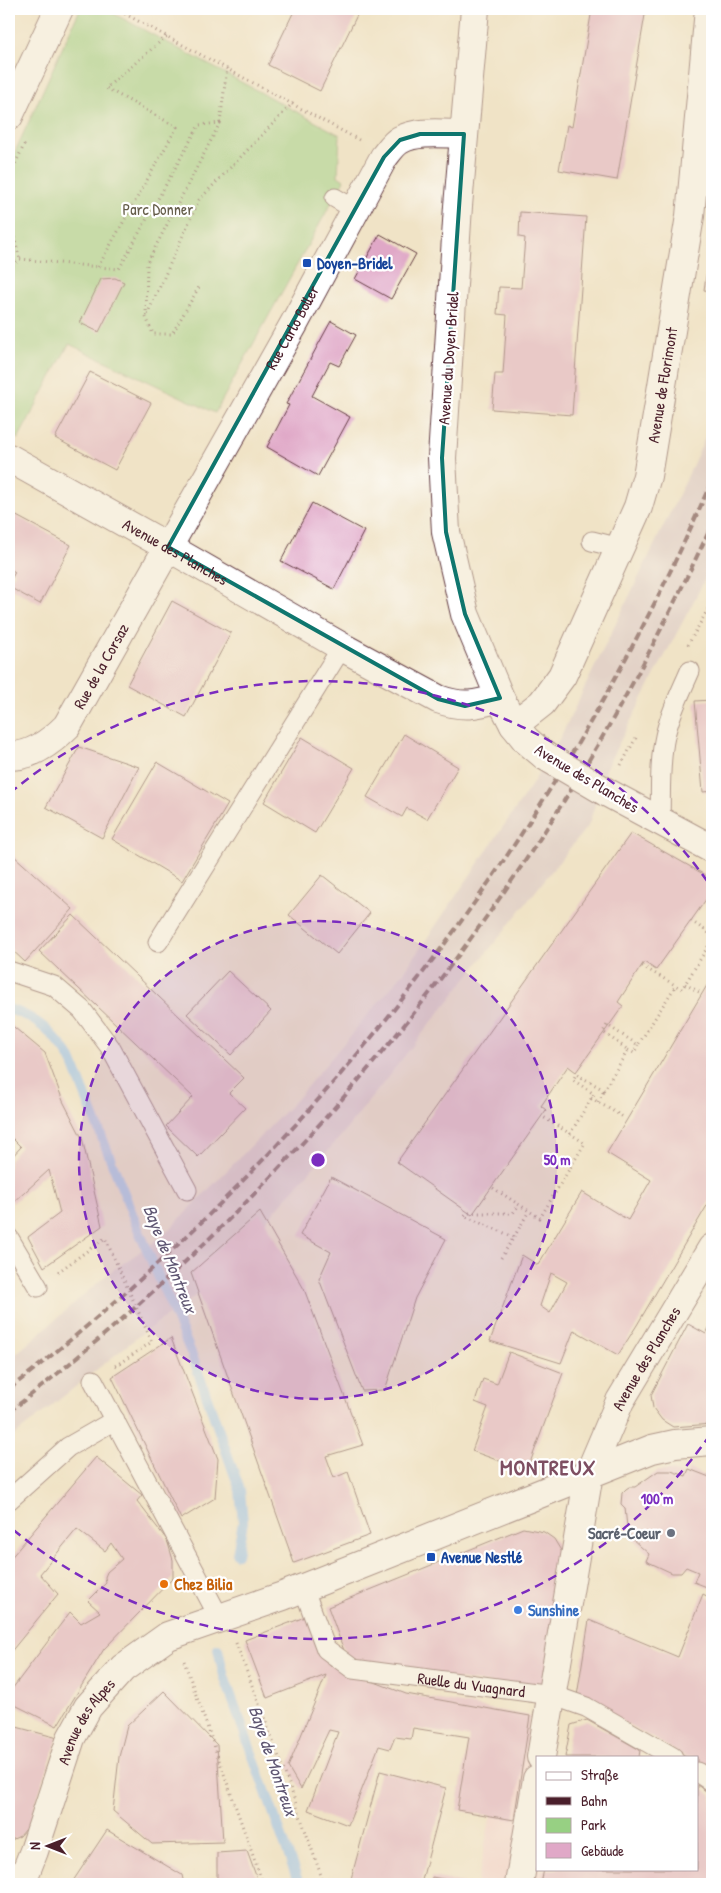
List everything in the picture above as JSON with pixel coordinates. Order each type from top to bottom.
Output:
[{"type":"street","points":[[9,116],[59,9]]},
{"type":"street","name":"Avenue du Doyen Bridel","points":[[475,9],[464,134],[442,458],[446,532],[465,614],[500,698]]},
{"type":"street","name":"Avenue de Florimont","points":[[514,725],[542,703],[562,676],[638,507],[647,476],[690,216],[709,9]]},
{"type":"street","name":"Rue Carlo Boller","points":[[168,547],[294,324],[346,204],[392,147],[400,140],[420,134],[464,134]]},
{"type":"street","name":"Avenue des Planches","points":[[9,458],[342,647],[438,699],[466,706],[500,698],[514,725],[526,740],[545,756],[606,792],[712,849]]},
{"type":"street","name":"Rue de la Corsaz","points":[[9,756],[32,751],[53,740],[66,726],[168,547]]},
{"type":"street","name":"Avenue des Planches","points":[[541,1756],[589,1474],[620,1401],[712,1248]]},
{"type":"street","points":[[226,1627],[303,1587],[652,1449],[674,1444],[712,1441]]},
{"type":"street","name":"Avenue des Alpes","points":[[21,1884],[34,1851],[71,1738],[88,1707],[123,1668],[168,1636],[226,1627]]},
{"type":"street","points":[[519,1884],[536,1786]]},
{"type":"lane","points":[[592,541],[620,548]]},
{"type":"lane","points":[[158,942],[342,647]]},
{"type":"lane","points":[[660,821],[665,736],[668,724],[690,671]]},
{"type":"lane","points":[[9,971],[54,986],[82,1010],[110,1047],[187,1190]]},
{"type":"lane","points":[[9,1238],[38,1287]]},
{"type":"lane","points":[[93,1380],[226,1627]]},
{"type":"lane","points":[[9,1500],[68,1447],[115,1420]]},
{"type":"lane","name":"Ruelle du Vuagnard","points":[[303,1587],[326,1649],[353,1670],[552,1695],[586,1707],[672,1756]]},
{"type":"lane","points":[[698,1773],[712,1782]]},
{"type":"path","points":[[116,9],[350,134],[384,158]]},
{"type":"path","points":[[98,267],[177,126],[106,88],[166,36]]},
{"type":"path","points":[[199,286],[172,334],[153,334],[146,317],[147,263],[220,123],[227,68]]},
{"type":"path","points":[[146,317],[199,200],[293,103]]},
{"type":"path","points":[[9,269],[20,259],[119,269],[200,125],[220,123]]},
{"type":"path","points":[[9,177],[23,148]]},
{"type":"path","points":[[9,218],[20,259]]},
{"type":"path","points":[[691,921],[712,935]]},
{"type":"path","points":[[642,966],[682,989],[712,940]]},
{"type":"path","points":[[685,984],[701,993]]},
{"type":"path","points":[[638,1045],[607,1026],[603,1032],[634,1053],[676,985]]},
{"type":"path","points":[[598,1102],[628,1050]]},
{"type":"path","points":[[570,1134],[594,1094],[573,1080],[576,1074],[604,1090]]},
{"type":"path","points":[[591,1098],[624,1118]]},
{"type":"path","points":[[493,1188],[540,1218],[585,1143],[543,1117]]},
{"type":"path","points":[[514,1237],[464,1216],[466,1213],[513,1213],[519,1205]]},
{"type":"path","points":[[501,1258],[529,1211]]},
{"type":"path","points":[[38,1287],[105,1238],[152,1342],[93,1380]]},
{"type":"path","points":[[226,1627],[289,1784],[324,1884]]},
{"type":"path","points":[[183,1657],[263,1884]]},
{"type":"highlighted area","points":[[420,134],[464,134],[442,458],[446,532],[465,614],[500,698],[465,706],[438,699],[168,547],[384,157],[400,140]]},
{"type":"shaded area","points":[[712,422],[712,566],[607,766],[589,824],[341,1136],[208,1287],[140,1335],[9,1440],[9,1360],[109,1273],[164,1235],[294,1102],[404,972],[531,786],[561,736],[685,482]]},
{"type":"shaded area","points":[[507,1734],[553,1756],[536,1756],[536,1870],[698,1870],[698,1823],[712,1830],[712,1884],[477,1884]]},
{"type":"green space","name":"Parc Donner","points":[[80,9],[105,9],[340,135],[338,176],[344,180],[215,413],[69,344],[18,439],[9,433],[9,165]]},
{"type":"building","points":[[295,9],[350,9],[358,13],[320,91],[268,65]]},
{"type":"building","points":[[592,9],[646,9],[617,180],[559,170],[567,125],[572,127]]},
{"type":"building","points":[[520,212],[586,217],[572,415],[492,409],[495,374],[503,374],[507,315],[497,314],[499,287],[521,288],[525,238],[519,237]]},
{"type":"building","points":[[380,234],[416,254],[391,299],[355,279]]},
{"type":"building","points":[[712,244],[712,291],[704,290]]},
{"type":"building","points":[[115,278],[124,282],[99,332],[80,323],[101,279]]},
{"type":"building","points":[[331,321],[356,335],[339,366],[330,362],[312,396],[350,417],[318,476],[267,447],[289,405],[286,404]]},
{"type":"building","points":[[90,372],[151,403],[115,470],[55,438]]},
{"type":"building","points":[[312,503],[364,531],[334,589],[281,561]]},
{"type":"building","points":[[9,512],[71,545],[40,604],[9,587],[15,572],[9,568]]},
{"type":"building","points":[[172,601],[231,633],[186,717],[127,685]]},
{"type":"building","points":[[712,700],[712,791],[703,792],[695,701]]},
{"type":"building","points":[[404,734],[458,767],[427,819],[407,808],[402,817],[367,797]]},
{"type":"building","points":[[302,737],[354,768],[315,833],[264,802]]},
{"type":"building","points":[[79,747],[139,767],[102,838],[46,807]]},
{"type":"building","points":[[157,762],[228,804],[182,881],[112,839]]},
{"type":"building","points":[[631,833],[712,879],[712,891],[656,970],[644,962],[618,1002],[623,1006],[576,1072],[568,1066],[541,1106],[546,1110],[472,1215],[397,1162]]},
{"type":"building","points":[[13,855],[73,909],[25,962],[9,947],[9,860]]},
{"type":"building","points":[[322,875],[370,913],[337,954],[289,915]]},
{"type":"building","points":[[73,915],[244,1078],[229,1093],[245,1108],[198,1157],[166,1126],[193,1097],[39,951]]},
{"type":"building","points":[[228,971],[271,1011],[231,1055],[187,1014]]},
{"type":"building","points":[[712,977],[712,1197],[637,1325],[618,1355],[574,1330],[561,1363],[490,1341],[522,1255],[538,1265],[582,1192],[628,1220],[651,1180],[607,1153]],"holes":[[[551,1273],[567,1282],[550,1313],[540,1306]]]},
{"type":"building","points":[[9,1023],[45,1053],[63,1101],[82,1138],[102,1226],[44,1267],[28,1237],[60,1213],[49,1170],[13,1203],[9,1196],[9,1160],[21,1147],[9,1135]]},
{"type":"building","points":[[331,1177],[446,1239],[415,1298],[385,1390],[362,1391],[319,1279],[331,1252],[300,1235]]},
{"type":"building","points":[[260,1212],[304,1289],[363,1445],[326,1456],[334,1478],[348,1472],[370,1535],[294,1563],[191,1273]]},
{"type":"building","points":[[712,1322],[712,1424],[673,1427],[662,1420],[653,1408],[651,1395],[688,1324],[706,1334]]},
{"type":"building","points":[[171,1338],[218,1459],[215,1498],[181,1519],[112,1377]]},
{"type":"building","points":[[509,1352],[563,1373],[527,1471],[472,1451],[488,1407],[475,1402],[483,1379],[497,1384]]},
{"type":"building","points":[[96,1457],[142,1495],[137,1501],[167,1540],[173,1560],[173,1578],[104,1649],[57,1726],[9,1702],[9,1693],[70,1612],[81,1623],[100,1612],[88,1601],[106,1583],[105,1577],[107,1572],[122,1559],[111,1543],[105,1551],[77,1529],[40,1574],[58,1594],[9,1654],[9,1560]]},
{"type":"building","name":"Sacré-Coeur","points":[[689,1469],[712,1478],[712,1589],[694,1582],[698,1572],[686,1567],[681,1573],[672,1573],[646,1561],[649,1554],[631,1538],[627,1527],[625,1508],[621,1504],[622,1493],[626,1489],[635,1487],[658,1471],[671,1471],[686,1476]]},
{"type":"building","points":[[523,1528],[544,1532],[554,1539],[566,1559],[546,1692],[381,1668],[346,1656],[328,1607]]},
{"type":"building","points":[[703,1594],[712,1599],[712,1771],[698,1764],[698,1756],[684,1756],[577,1696],[589,1620],[678,1657]]},
{"type":"building","points":[[310,1615],[330,1665],[406,1694],[530,1716],[514,1820],[457,1810],[469,1737],[413,1728],[411,1739],[395,1737],[390,1749],[379,1746],[348,1825],[308,1810],[338,1732],[329,1730],[301,1789],[288,1767],[326,1675],[267,1698],[245,1640]]},
{"type":"building","points":[[164,1691],[217,1745],[223,1842],[152,1844],[113,1811],[119,1757],[127,1726]]},
{"type":"building","points":[[587,1720],[640,1750],[639,1756],[565,1756],[571,1725]]},
{"type":"building","points":[[9,1725],[58,1738],[27,1828],[20,1836],[9,1841]]},
{"type":"building","points":[[380,1771],[446,1788],[421,1884],[337,1884],[351,1879]]},
{"type":"building","points":[[698,1786],[712,1795],[712,1884],[541,1884],[544,1870],[698,1870]]},
{"type":"building","points":[[107,1830],[182,1875],[184,1884],[71,1884]]},
{"type":"building","points":[[247,1851],[259,1884],[217,1884],[217,1853]]},
{"type":"building","points":[[432,1877],[464,1883],[464,1884],[431,1884]]},
{"type":"waterway","name":"Baye de Montreux","points":[[9,1009],[37,1022],[52,1035],[71,1059],[139,1231],[192,1355],[240,1490],[243,1522],[237,1554]]},
{"type":"waterway","name":"Baye de Montreux","points":[[218,1649],[224,1676],[299,1884]]},
{"type":"railway","points":[[9,1389],[121,1297],[226,1197],[326,1091],[418,979],[503,861],[581,739],[650,611],[712,480]]},
{"type":"railway","points":[[9,1412],[97,1340],[182,1264],[264,1184],[341,1100],[415,1012],[484,921],[548,826],[635,679],[712,525]]},
{"type":"place","name":"Doyen-Bridel","points":[[307,263]]},
{"type":"place","name":"Sacré-Coeur","points":[[671,1533]]},
{"type":"place","name":"Avenue Nestlé","points":[[431,1557]]},
{"type":"place","name":"Chez Bilia","points":[[164,1584]]},
{"type":"place","name":"Sunshine","points":[[518,1610]]},
{"type":"district","name":"MONTREUX","points":[[548,1468]]}]
